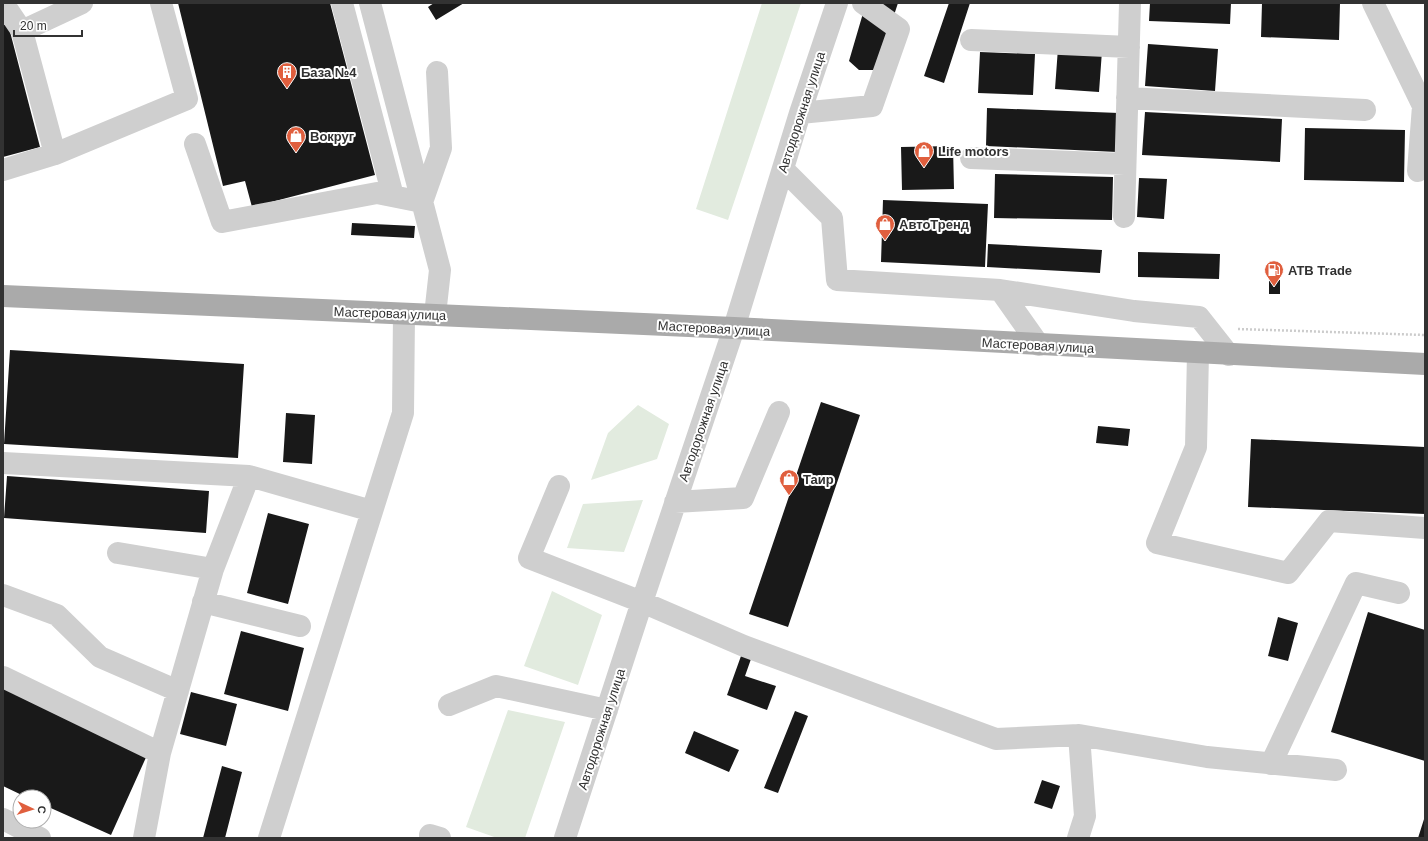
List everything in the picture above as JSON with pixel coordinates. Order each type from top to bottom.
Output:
[{"type":"main road","name":"Мастеровая улица","points":[[3,296],[734,328],[1229,355],[1425,364]]},
{"type":"street","points":[[3,3],[22,31],[55,154]]},
{"type":"street","points":[[22,31],[82,3]]},
{"type":"street","points":[[3,170],[55,154],[187,99],[161,3]]},
{"type":"street","points":[[342,3],[393,196]]},
{"type":"street","points":[[370,3],[440,270],[435,315]]},
{"type":"street","name":"Автодорожная улица","points":[[565,838],[734,328],[800,113],[837,3]]},
{"type":"street","points":[[800,113],[872,106],[899,29],[864,3]]},
{"type":"street","points":[[1124,216],[1130,3]]},
{"type":"street","points":[[1373,3],[1423,106],[1418,171]]},
{"type":"street","points":[[971,40],[1129,47]]},
{"type":"street","points":[[422,202],[441,148],[437,72]]},
{"type":"street","points":[[1127,98],[1364,110]]},
{"type":"street","points":[[195,144],[222,222],[377,193],[422,202]]},
{"type":"street","points":[[971,158],[1125,164]]},
{"type":"street","points":[[783,169],[832,218],[837,280],[1000,290],[1134,311],[1199,317],[1229,355]]},
{"type":"street","points":[[1000,290],[1039,345]]},
{"type":"street","points":[[269,838],[403,412],[404,314]]},
{"type":"street","points":[[1198,353],[1196,447],[1157,543],[1288,573],[1329,521],[1425,528]]},
{"type":"street","points":[[676,502],[743,498],[778,412]]},
{"type":"street","points":[[3,463],[250,476],[372,511]]},
{"type":"street","points":[[144,838],[160,753],[213,568],[250,476]]},
{"type":"street","points":[[559,486],[529,558],[642,602],[744,646],[996,739],[1079,735],[1206,757],[1336,770]]},
{"type":"street","points":[[118,553],[213,568]]},
{"type":"street","points":[[1271,764],[1356,583],[1399,593]]},
{"type":"street","points":[[3,595],[57,615],[100,657],[178,691]]},
{"type":"street","points":[[204,602],[300,626]]},
{"type":"street","points":[[3,676],[160,753]]},
{"type":"street","points":[[450,705],[496,686],[607,710]]},
{"type":"street","points":[[1078,838],[1086,816],[1079,735]]},
{"type":"street","points":[[3,819],[40,838]]},
{"type":"street","points":[[430,838],[430,835],[440,838]]},
{"type":"path","points":[[1208,328],[1425,336]]},
{"type":"shaded area","points":[[762,3],[801,3],[728,220],[696,209]]},
{"type":"shaded area","points":[[638,405],[669,424],[657,459],[591,480],[608,433]]},
{"type":"shaded area","points":[[643,500],[624,552],[567,548],[583,504]]},
{"type":"shaded area","points":[[552,591],[602,615],[578,685],[524,666]]},
{"type":"shaded area","points":[[508,710],[565,722],[525,838],[497,838],[466,827]]},
{"type":"building","name":"База №4","points":[[178,3],[330,3],[375,175],[252,207],[245,181],[223,186]]},
{"type":"building","points":[[434,3],[464,3],[436,20],[428,7]]},
{"type":"building","points":[[866,3],[898,3],[876,70],[859,70],[849,61]]},
{"type":"building","points":[[949,3],[970,3],[944,83],[924,76]]},
{"type":"building","points":[[1150,3],[1231,3],[1230,24],[1149,21]]},
{"type":"building","points":[[1262,3],[1340,3],[1339,40],[1261,37]]},
{"type":"building","points":[[8,24],[40,147],[3,157],[3,25]]},
{"type":"building","points":[[1148,44],[1218,49],[1215,91],[1145,86]]},
{"type":"building","points":[[1058,48],[1102,51],[1099,92],[1055,89]]},
{"type":"building","points":[[980,52],[1035,54],[1033,95],[978,93]]},
{"type":"building","points":[[987,108],[1119,113],[1117,152],[986,146]]},
{"type":"building","points":[[1145,112],[1282,119],[1280,162],[1142,155]]},
{"type":"building","points":[[1305,128],[1405,130],[1404,182],[1304,180]]},
{"type":"building","points":[[953,146],[954,189],[902,190],[901,147]]},
{"type":"building","points":[[995,174],[1113,177],[1112,220],[994,218]]},
{"type":"building","points":[[1139,178],[1167,179],[1164,219],[1137,217]]},
{"type":"building","points":[[883,200],[988,204],[985,267],[881,262]]},
{"type":"building","points":[[352,223],[415,226],[414,238],[351,235]]},
{"type":"building","points":[[988,244],[1102,250],[1100,273],[987,267]]},
{"type":"building","points":[[1138,252],[1220,254],[1219,279],[1138,277]]},
{"type":"building","name":"ATB Trade","points":[[1269,280],[1280,280],[1280,294],[1269,294]]},
{"type":"building","points":[[10,350],[244,364],[238,458],[4,444]]},
{"type":"building","points":[[821,402],[860,415],[788,627],[749,614]]},
{"type":"building","points":[[286,413],[315,415],[312,464],[283,462]]},
{"type":"building","points":[[1098,426],[1130,429],[1128,446],[1096,443]]},
{"type":"building","points":[[1251,439],[1425,447],[1425,514],[1248,507]]},
{"type":"building","points":[[7,476],[209,491],[206,533],[4,518]]},
{"type":"building","points":[[268,513],[309,524],[288,604],[247,593]]},
{"type":"building","points":[[1368,612],[1425,630],[1425,761],[1331,732]]},
{"type":"building","points":[[1278,617],[1298,623],[1288,661],[1268,656]]},
{"type":"building","points":[[241,631],[304,648],[288,711],[224,694]]},
{"type":"building","points":[[741,656],[751,659],[745,676],[776,686],[767,710],[727,695]]},
{"type":"building","points":[[3,687],[148,753],[111,835],[52,809],[52,789],[12,789],[12,790],[3,786]]},
{"type":"building","points":[[191,692],[237,704],[226,746],[180,734]]},
{"type":"building","points":[[795,711],[808,716],[778,793],[764,788]]},
{"type":"building","points":[[694,731],[739,750],[729,772],[685,753]]},
{"type":"building","points":[[222,766],[242,772],[225,838],[203,838]]},
{"type":"building","points":[[1042,780],[1060,786],[1052,809],[1034,803]]},
{"type":"building","points":[[1425,816],[1425,838],[1418,838]]},
{"type":"place","name":"База №4","points":[[287,89]]},
{"type":"place","name":"Вокруг","points":[[296,153]]},
{"type":"place","name":"Life motors","points":[[924,168]]},
{"type":"place","name":"АвтоТренд","points":[[885,241]]},
{"type":"place","name":"ATB Trade","points":[[1274,287]]},
{"type":"place","name":"Таир","points":[[789,496]]}]
